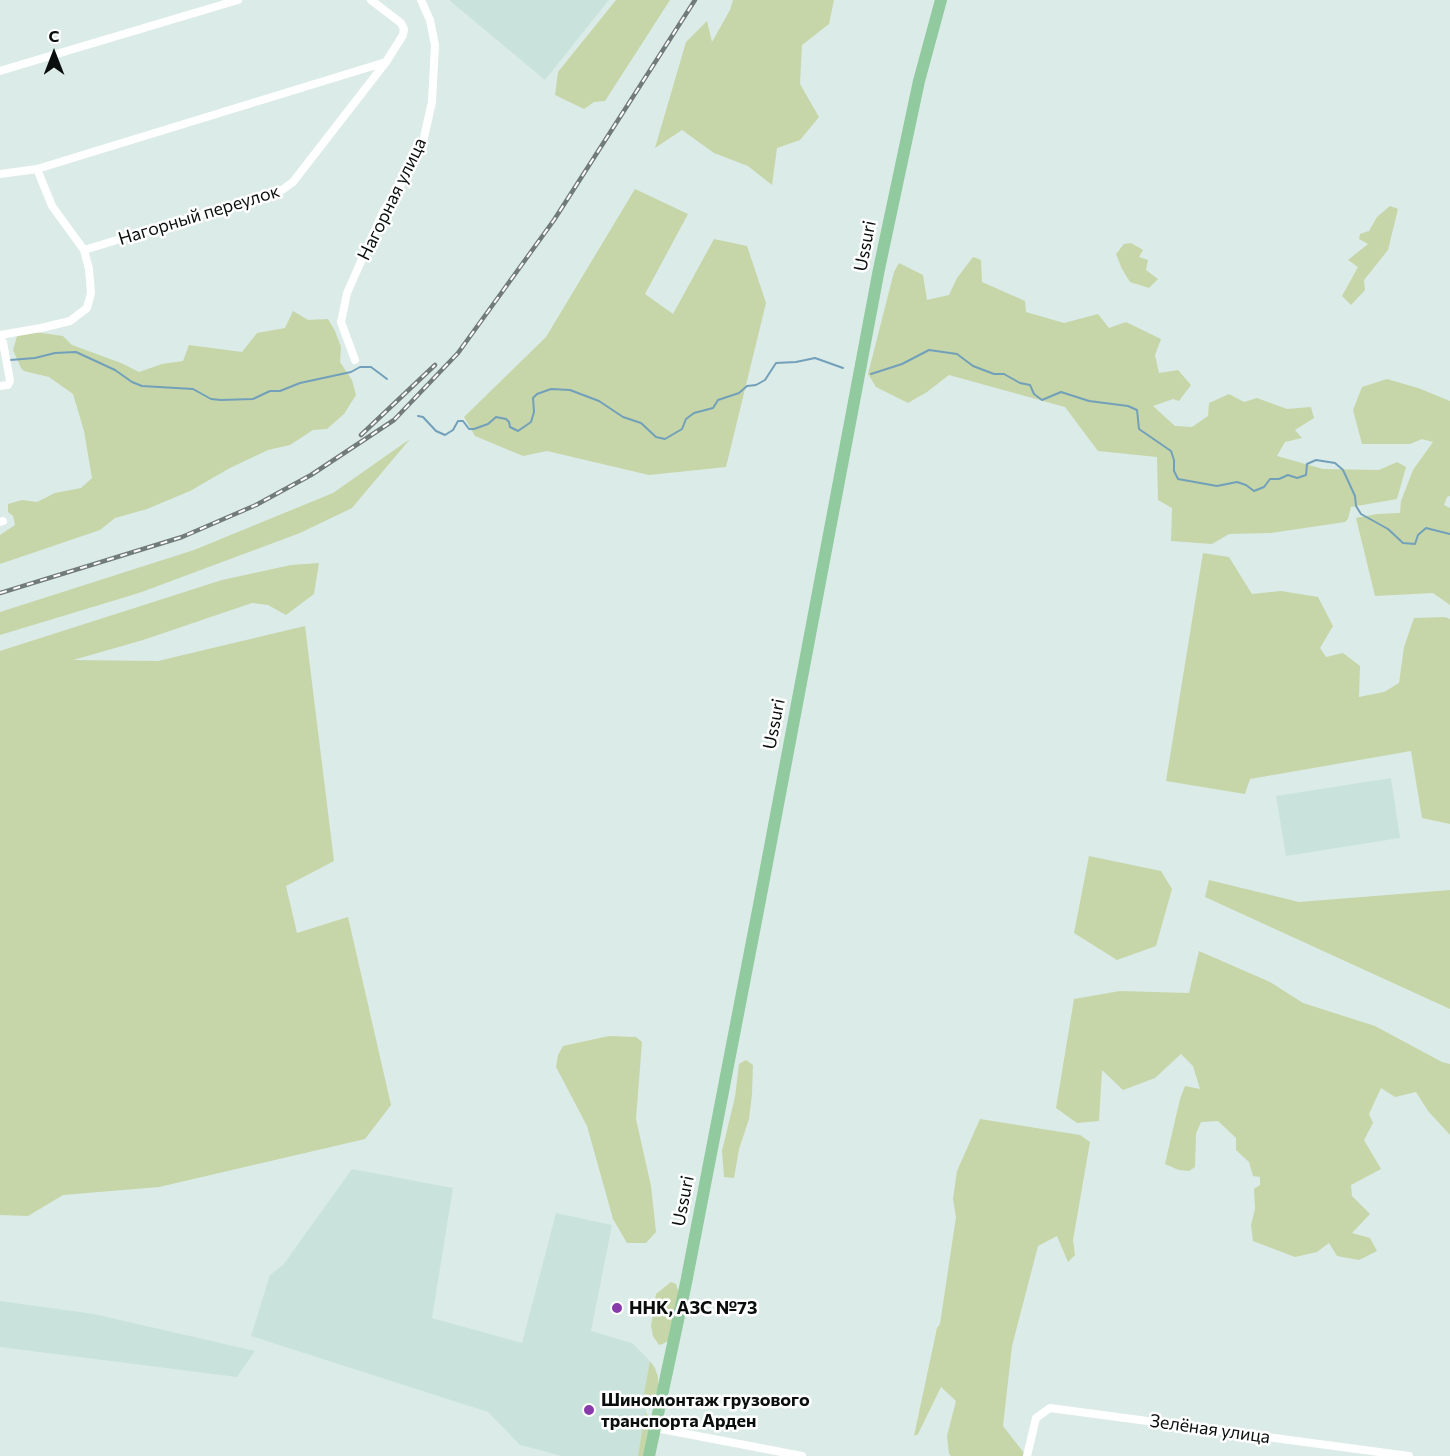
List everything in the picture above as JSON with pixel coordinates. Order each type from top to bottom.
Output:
[{"type":"highway","name":"Ussuri","points":[[650,1456],[760,900],[883,246],[919,81],[941,0]]},
{"type":"street","points":[[0,71],[238,0]]},
{"type":"street","name":"Нагорный переулок","points":[[84,250],[288,187],[386,62],[402,35],[404,29],[400,23],[371,0]]},
{"type":"street","name":"Нагорная улица","points":[[355,360],[341,321],[346,293],[383,212],[413,165],[423,142],[429,117],[435,45],[430,20],[422,0]]},
{"type":"street","points":[[0,174],[37,168],[386,62]]},
{"type":"street","points":[[4,386],[10,377],[3,342],[0,338],[70,321],[87,308],[91,293],[89,268],[84,250],[52,206],[37,168]]},
{"type":"street","name":"Зелёная улица","points":[[1027,1456],[1036,1418],[1050,1408],[1409,1456]]},
{"type":"street","points":[[656,1428],[802,1456]]},
{"type":"shaded area","points":[[449,0],[609,0],[545,80]]},
{"type":"shaded area","points":[[1391,778],[1400,838],[1286,856],[1276,796]]},
{"type":"shaded area","points":[[352,1169],[453,1188],[432,1318],[522,1343],[556,1213],[612,1225],[591,1331],[632,1343],[650,1361],[643,1398],[647,1404],[638,1456],[562,1456],[520,1445],[488,1412],[251,1336],[270,1275],[283,1265]]},
{"type":"shaded area","points":[[0,1301],[94,1314],[255,1351],[237,1377],[0,1347]]},
{"type":"green space","points":[[616,0],[670,0],[605,101],[594,102],[584,109],[555,95],[558,72]]},
{"type":"green space","points":[[733,0],[834,0],[829,24],[802,45],[800,84],[819,117],[800,140],[777,148],[772,185],[748,166],[714,153],[682,130],[655,148],[686,42],[707,21],[712,42]]},
{"type":"green space","points":[[635,189],[688,214],[645,294],[673,314],[714,239],[747,246],[766,303],[726,467],[649,475],[547,451],[523,456],[475,436],[464,417],[546,337]]},
{"type":"green space","points":[[1390,206],[1398,209],[1388,250],[1364,280],[1365,290],[1351,305],[1342,296],[1358,267],[1348,260],[1368,244],[1359,239],[1360,234],[1369,231],[1377,217]]},
{"type":"green space","points":[[1131,243],[1143,250],[1139,257],[1148,260],[1146,270],[1158,279],[1149,288],[1130,282],[1116,254],[1124,244]]},
{"type":"green space","points":[[973,257],[981,260],[982,282],[1025,301],[1026,312],[1064,323],[1098,314],[1109,328],[1126,322],[1161,339],[1155,355],[1159,373],[1178,370],[1191,385],[1179,401],[1173,399],[1153,406],[1175,426],[1192,427],[1208,416],[1209,403],[1229,394],[1244,402],[1257,398],[1287,409],[1311,407],[1314,418],[1295,430],[1302,438],[1285,442],[1277,456],[1323,469],[1379,470],[1397,462],[1406,467],[1397,499],[1351,507],[1345,522],[1271,533],[1229,534],[1212,544],[1171,541],[1172,508],[1158,500],[1157,457],[1098,451],[1065,407],[949,375],[908,403],[876,387],[868,374],[894,272],[899,263],[923,275],[927,300],[949,295],[957,278]]},
{"type":"green space","points":[[293,311],[308,320],[328,319],[341,347],[340,362],[352,380],[356,395],[344,414],[327,429],[313,430],[290,445],[268,450],[190,491],[147,509],[115,518],[100,530],[0,564],[0,535],[15,525],[13,516],[8,512],[8,504],[22,500],[37,502],[55,493],[81,488],[92,478],[84,431],[73,394],[49,377],[24,371],[21,368],[13,350],[17,336],[35,332],[63,336],[72,345],[139,372],[162,364],[183,361],[189,345],[242,352],[257,333],[285,328]]},
{"type":"green space","points":[[1387,379],[1450,401],[1450,496],[1447,497],[1444,505],[1450,508],[1450,605],[1433,593],[1375,596],[1356,518],[1400,513],[1401,501],[1413,470],[1433,442],[1422,439],[1410,444],[1362,444],[1353,410],[1362,387]]},
{"type":"green space","points":[[410,439],[352,508],[300,533],[139,593],[0,635],[0,612],[194,550],[333,493]]},
{"type":"green space","points":[[1203,553],[1229,557],[1252,594],[1281,591],[1318,597],[1333,626],[1320,648],[1326,657],[1343,653],[1360,666],[1359,697],[1384,692],[1399,683],[1404,647],[1414,618],[1445,617],[1450,619],[1450,824],[1422,818],[1411,751],[1250,779],[1245,794],[1166,781]]},
{"type":"green space","points":[[319,563],[314,594],[286,615],[268,605],[252,603],[143,640],[73,660],[158,661],[305,626],[334,861],[286,886],[297,933],[348,917],[391,1105],[365,1139],[159,1187],[63,1195],[28,1216],[0,1215],[0,651],[222,580],[291,565]]},
{"type":"green space","points":[[1089,856],[1161,871],[1172,889],[1156,946],[1117,960],[1074,933]]},
{"type":"green space","points":[[1209,880],[1299,902],[1450,890],[1450,1009],[1205,897]]},
{"type":"green space","points":[[1199,951],[1270,982],[1303,1003],[1375,1026],[1442,1062],[1450,1064],[1450,1135],[1428,1111],[1416,1092],[1395,1097],[1381,1088],[1369,1114],[1373,1123],[1364,1140],[1381,1169],[1351,1185],[1352,1196],[1370,1214],[1352,1233],[1370,1238],[1377,1251],[1359,1260],[1337,1256],[1329,1243],[1317,1252],[1295,1257],[1253,1241],[1251,1225],[1255,1209],[1254,1189],[1260,1185],[1260,1177],[1253,1176],[1249,1162],[1236,1150],[1236,1138],[1218,1121],[1201,1122],[1196,1134],[1195,1167],[1189,1171],[1179,1170],[1165,1164],[1185,1086],[1200,1089],[1193,1066],[1181,1054],[1155,1078],[1123,1090],[1102,1070],[1099,1121],[1077,1123],[1056,1108],[1074,999],[1120,991],[1189,993]]},
{"type":"green space","points":[[609,1036],[636,1037],[642,1042],[636,1119],[651,1186],[656,1232],[646,1243],[627,1243],[613,1219],[587,1126],[556,1067],[558,1055],[563,1046]]},
{"type":"green space","points":[[746,1060],[753,1065],[749,1119],[739,1149],[734,1178],[724,1177],[722,1151],[735,1097],[739,1064]]},
{"type":"green space","points":[[980,1119],[1080,1135],[1090,1142],[1073,1240],[1075,1255],[1068,1262],[1057,1236],[1038,1246],[1012,1346],[1003,1426],[1024,1453],[1023,1456],[951,1456],[947,1436],[956,1401],[941,1387],[918,1434],[914,1436],[937,1328],[940,1324],[956,1217],[953,1199],[957,1171]]},
{"type":"green space","points":[[671,1282],[676,1284],[680,1297],[672,1337],[659,1345],[653,1336],[651,1326],[656,1294]]},
{"type":"green space","points":[[650,1361],[658,1377],[658,1388],[655,1403],[647,1404],[643,1398]]},
{"type":"green space","points":[[645,1412],[653,1422],[644,1456],[638,1456]]},
{"type":"waterway","points":[[871,374],[902,364],[929,350],[957,354],[973,366],[994,374],[1004,374],[1020,383],[1030,385],[1034,394],[1042,400],[1061,392],[1089,401],[1128,406],[1137,410],[1139,429],[1171,451],[1174,471],[1178,479],[1217,486],[1237,482],[1254,491],[1264,487],[1270,479],[1279,479],[1288,475],[1297,478],[1306,475],[1307,464],[1316,460],[1335,463],[1343,470],[1361,514],[1388,529],[1403,543],[1415,544],[1418,535],[1426,528],[1450,534]]},
{"type":"waterway","points":[[10,360],[76,352],[115,370],[142,386],[193,389],[211,399],[221,400],[253,399],[270,391],[280,391],[300,383],[351,372],[360,367],[371,367],[387,379]]},
{"type":"waterway","points":[[418,416],[423,417],[436,431],[445,435],[453,430],[458,421],[463,421],[469,429],[474,429],[488,424],[496,417],[506,419],[510,427],[518,431],[531,422],[534,412],[533,398],[537,394],[551,389],[570,390],[599,401],[623,417],[641,423],[656,437],[665,439],[682,429],[686,419],[694,413],[713,408],[718,400],[765,380],[776,363],[815,358],[843,368]]},
{"type":"railway","points":[[0,593],[182,537],[256,505],[311,475],[394,420],[458,353],[554,220],[695,0]]},
{"type":"railway","points":[[361,435],[435,365]]},
{"type":"place","name":"ННК, АЗС №73","points":[[617,1308]]},
{"type":"place","name":"Шиномонтаж грузового транспорта Арден","points":[[589,1410]]}]
